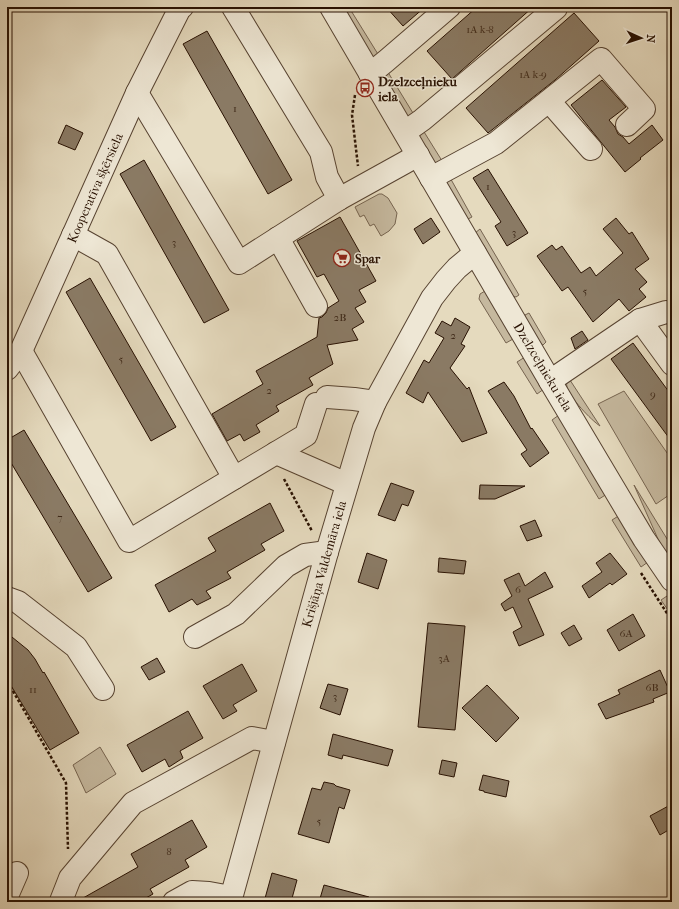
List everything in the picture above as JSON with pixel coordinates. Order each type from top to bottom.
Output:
[{"type":"street","name":"Kooperatīva šķērsiela","points":[[7,369],[21,351],[137,93],[180,8],[182,7]]},
{"type":"street","points":[[233,7],[321,152],[327,177],[339,199]]},
{"type":"street","points":[[370,74],[449,7]]},
{"type":"street","points":[[405,132],[422,120],[556,8]]},
{"type":"street","name":"Dzelzceļnieku iela","points":[[337,9],[370,74],[475,253],[644,539],[672,580]]},
{"type":"street","points":[[431,178],[496,143],[601,59],[644,109],[628,125]]},
{"type":"street","points":[[137,93],[239,263],[339,199],[418,155]]},
{"type":"street","points":[[549,100],[591,149]]},
{"type":"street","points":[[73,235],[107,254],[234,478]]},
{"type":"street","points":[[278,238],[316,306]]},
{"type":"street","name":"Krišjāņa Valdemāra iela","points":[[230,900],[364,428],[375,402],[432,298],[457,268],[475,253]]},
{"type":"street","points":[[550,380],[640,320],[666,312],[672,313]]},
{"type":"street","points":[[640,320],[672,364]]},
{"type":"street","points":[[21,351],[129,541],[306,435],[321,401],[354,399],[375,402]]},
{"type":"street","points":[[276,453],[347,484]]},
{"type":"street","points":[[194,637],[236,614],[286,566],[305,555],[328,552]]},
{"type":"street","points":[[7,598],[18,602],[76,647],[103,689]]},
{"type":"street","points":[[61,902],[70,878],[133,803],[252,738],[274,742]]},
{"type":"street","points":[[7,896],[17,873]]},
{"type":"street","points":[[174,902],[192,892],[209,893],[230,900]]},
{"type":"path","points":[[355,95],[352,115],[360,187]]},
{"type":"path","points":[[287,483],[312,531]]},
{"type":"path","points":[[7,683],[66,783],[70,878]]},
{"type":"path","points":[[18,696],[19,702]]},
{"type":"path","points":[[38,730],[39,736]]},
{"type":"shaded area","points":[[350,9],[381,59],[376,62],[345,13]]},
{"type":"shaded area","points":[[386,69],[416,118],[408,121],[380,74]]},
{"type":"shaded area","points":[[421,127],[444,164],[436,167],[416,135]]},
{"type":"shaded area","points":[[448,174],[472,217],[468,219],[443,181]]},
{"type":"shaded area","points":[[379,194],[382,194],[388,198],[397,213],[395,224],[389,231],[381,236],[374,224],[370,226],[364,215],[360,217],[355,207]]},
{"type":"shaded area","points":[[480,229],[519,295],[516,297],[512,296],[475,233]]},
{"type":"shaded area","points":[[485,291],[513,339],[506,343],[479,299],[480,294]]},
{"type":"shaded area","points":[[529,313],[546,342],[543,345],[525,317],[525,315]]},
{"type":"shaded area","points":[[525,357],[544,389],[537,394],[517,362]]},
{"type":"shaded area","points":[[568,377],[600,426],[586,414],[572,397],[567,387]]},
{"type":"shaded area","points":[[624,391],[672,460],[672,493],[656,504],[598,404]]},
{"type":"shaded area","points":[[559,415],[607,494],[599,499],[552,420]]},
{"type":"shaded area","points":[[634,485],[672,547],[672,561],[669,559],[658,539]]},
{"type":"shaded area","points":[[620,515],[648,562],[641,567],[612,520]]},
{"type":"shaded area","points":[[670,594],[672,598],[672,616],[661,600]]},
{"type":"shaded area","points":[[100,747],[116,774],[86,793],[73,765]]},
{"type":"building","points":[[386,7],[425,7],[403,26]]},
{"type":"building","points":[[477,7],[533,7],[452,79],[427,51]]},
{"type":"building","points":[[574,13],[599,41],[555,80],[488,133],[466,108]]},
{"type":"building","points":[[207,31],[292,180],[268,194],[183,44]]},
{"type":"building","points":[[602,80],[626,107],[609,120],[615,127],[618,134],[629,144],[652,125],[663,140],[625,172],[571,105]]},
{"type":"building","points":[[66,125],[83,133],[75,150],[58,143]]},
{"type":"building","points":[[144,160],[229,310],[204,323],[120,174]]},
{"type":"building","points":[[488,169],[528,233],[507,246],[495,226],[501,222],[473,178]]},
{"type":"building","points":[[340,217],[376,281],[359,290],[366,302],[355,308],[364,322],[352,329],[358,340],[327,345],[333,364],[309,378],[313,385],[276,406],[279,411],[256,425],[260,432],[244,441],[240,434],[227,441],[212,414],[263,384],[256,371],[317,337],[319,318],[326,313],[328,308],[339,301],[324,274],[317,277],[297,241]]},
{"type":"building","points":[[431,218],[440,232],[423,244],[414,229]]},
{"type":"building","points":[[616,218],[629,234],[632,232],[649,259],[635,269],[647,282],[639,289],[646,297],[629,311],[619,299],[593,322],[568,287],[562,291],[537,256],[552,245],[556,250],[562,246],[581,273],[590,267],[596,276],[623,253],[603,229]]},
{"type":"building","points":[[90,278],[176,427],[151,441],[66,292]]},
{"type":"building","points":[[455,318],[470,327],[461,344],[465,346],[450,368],[467,389],[469,387],[487,433],[462,442],[428,392],[423,403],[406,393],[424,360],[429,363],[444,338],[435,333],[442,321],[451,326]]},
{"type":"building","points":[[582,331],[588,340],[575,349],[571,338]]},
{"type":"building","points":[[633,343],[672,396],[672,442],[611,359]]},
{"type":"building","points":[[504,382],[514,396],[531,429],[532,428],[549,453],[530,467],[521,454],[527,450],[488,391]]},
{"type":"building","points":[[24,430],[112,578],[88,592],[7,456],[7,440]]},
{"type":"building","points":[[391,483],[414,491],[408,506],[402,504],[395,521],[378,515]]},
{"type":"building","points":[[480,485],[525,486],[495,499],[479,499]]},
{"type":"building","points":[[270,503],[284,531],[261,544],[265,550],[227,572],[231,578],[206,591],[211,598],[197,605],[192,599],[169,612],[155,585],[216,551],[208,538]]},
{"type":"building","points":[[535,520],[542,536],[527,541],[520,526]]},
{"type":"building","points":[[367,553],[387,560],[378,589],[358,582]]},
{"type":"building","points":[[610,553],[627,574],[612,585],[610,583],[589,598],[582,586],[602,572],[596,563]]},
{"type":"building","points":[[439,558],[466,561],[464,574],[438,572]]},
{"type":"building","points":[[545,572],[553,587],[528,599],[544,635],[519,646],[513,632],[522,627],[513,607],[505,611],[501,604],[512,596],[504,580],[519,573],[525,586]]},
{"type":"building","points":[[633,614],[645,636],[619,651],[607,630]]},
{"type":"building","points":[[428,623],[465,626],[455,730],[418,727]]},
{"type":"building","points":[[574,625],[582,639],[569,646],[561,633]]},
{"type":"building","points":[[7,633],[28,650],[35,659],[79,733],[50,750],[7,679]]},
{"type":"building","points":[[157,658],[165,672],[149,680],[141,667]]},
{"type":"building","points":[[242,664],[257,691],[233,705],[237,711],[223,719],[203,686]]},
{"type":"building","points":[[660,670],[670,692],[653,699],[654,702],[606,719],[598,704],[620,694],[618,690]]},
{"type":"building","points":[[328,684],[348,689],[340,715],[320,708]]},
{"type":"building","points":[[487,685],[519,718],[496,742],[462,708]]},
{"type":"building","points":[[188,711],[203,738],[180,751],[183,758],[169,767],[165,759],[142,772],[127,745]]},
{"type":"building","points":[[333,734],[393,750],[388,766],[343,755],[342,759],[328,755]]},
{"type":"building","points":[[442,760],[457,763],[454,777],[439,774]]},
{"type":"building","points":[[483,775],[509,781],[506,797],[479,790]]},
{"type":"building","points":[[324,782],[350,790],[344,809],[339,807],[329,843],[298,834],[312,788],[321,790]]},
{"type":"building","points":[[672,804],[672,828],[660,835],[650,816]]},
{"type":"building","points":[[192,820],[207,847],[185,860],[189,867],[150,889],[153,894],[139,902],[76,902],[138,867],[131,854]]},
{"type":"building","points":[[272,873],[297,880],[291,902],[264,902]]},
{"type":"building","points":[[324,885],[369,897],[369,902],[319,902]]},
{"type":"place","name":"Dzelzceļnieku iela","points":[[365,88]]},
{"type":"place","name":"Spar","points":[[342,258]]}]
